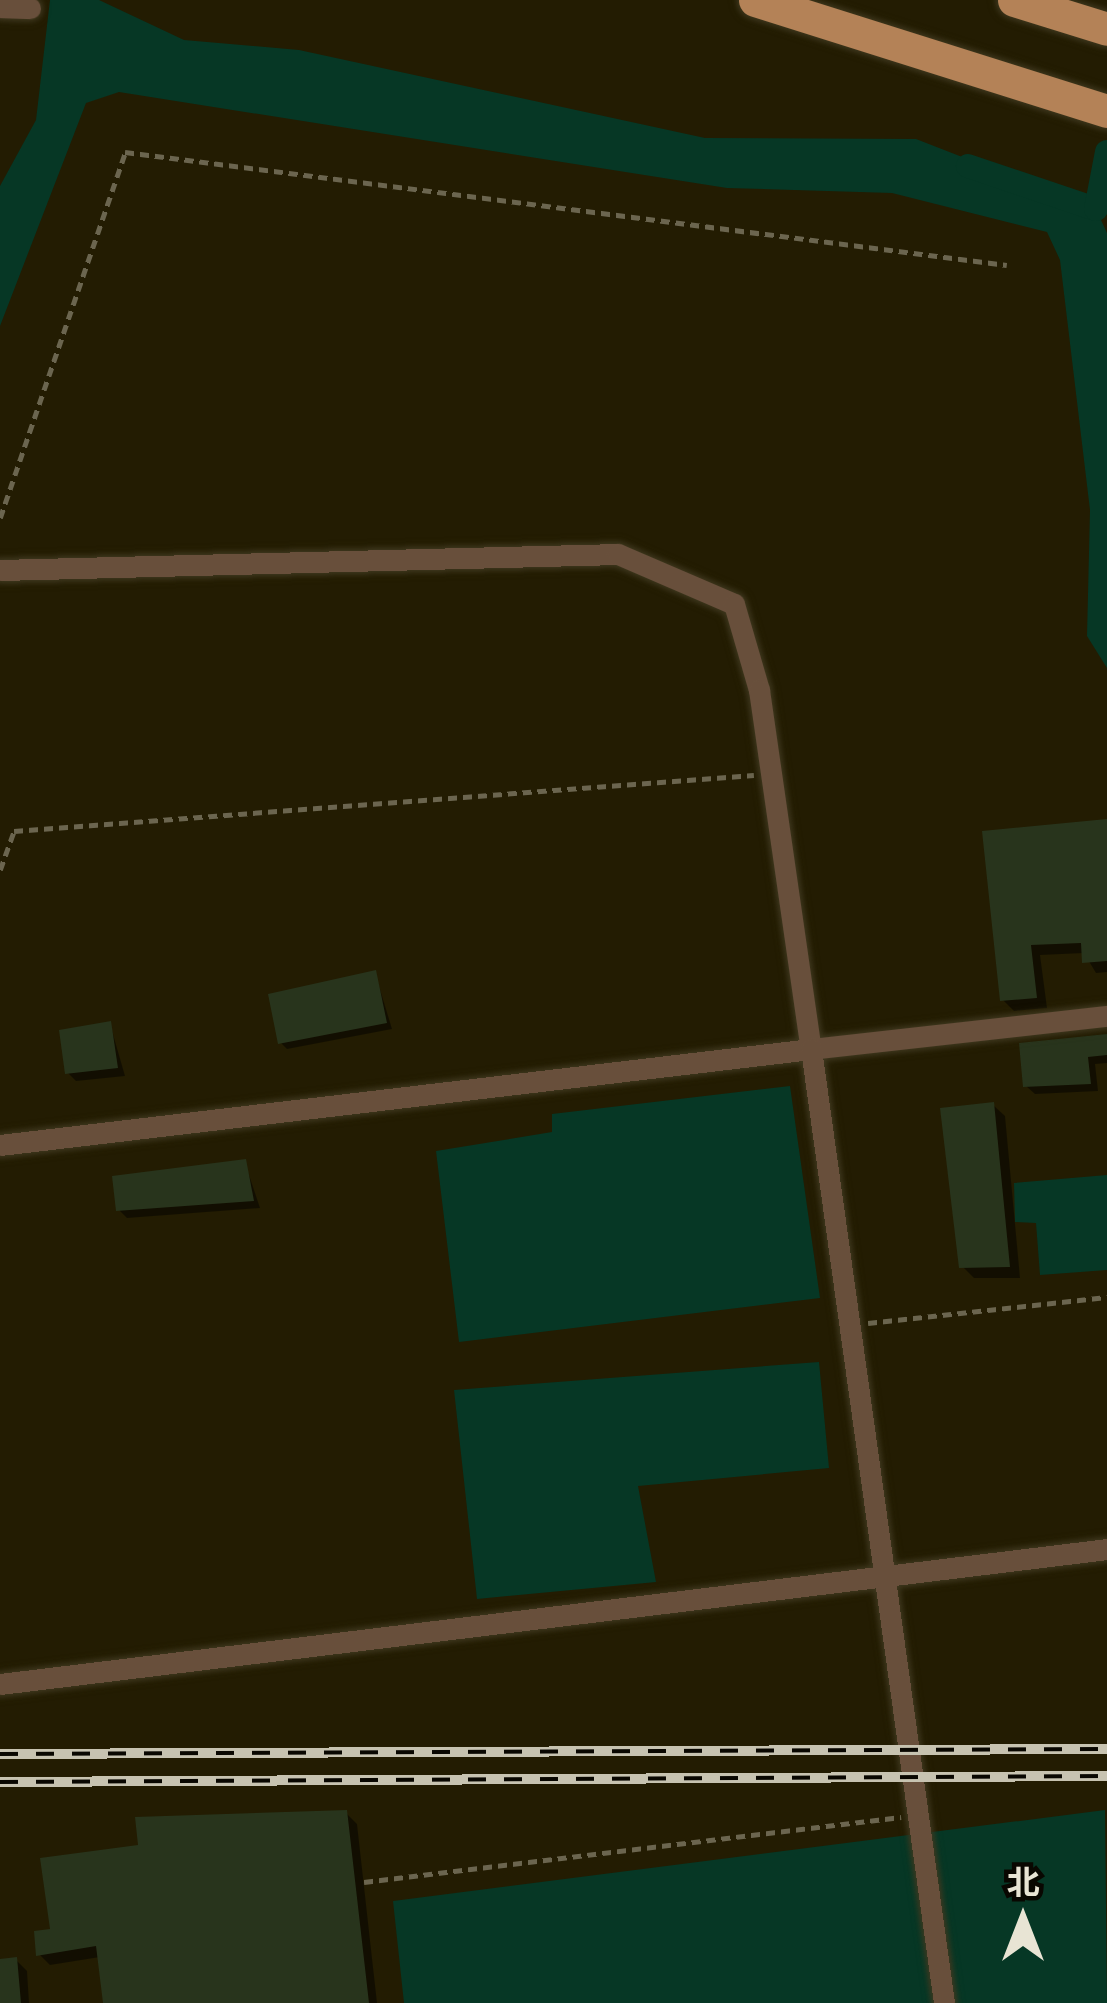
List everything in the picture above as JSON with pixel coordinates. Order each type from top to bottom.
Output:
[{"type":"main road","points":[[754,0],[1107,111]]},
{"type":"main road","points":[[1014,0],[1095,26]]},
{"type":"street","points":[[0,8],[30,8]]},
{"type":"street","points":[[0,570],[618,554],[734,604],[771,774],[944,2003]]},
{"type":"street","points":[[0,1145],[1107,1016]]},
{"type":"street","points":[[0,1684],[1107,1549]]},
{"type":"path","points":[[0,518],[125,152],[1006,265]]},
{"type":"path","points":[[0,870],[14,831],[771,774]]},
{"type":"path","points":[[850,1325],[1107,1297]]},
{"type":"path","points":[[364,1882],[918,1815]]},
{"type":"shaded area","points":[[50,0],[99,0],[184,40],[299,50],[705,138],[916,139],[1096,209],[1107,233],[1107,668],[1087,636],[1090,510],[1060,260],[1047,232],[892,193],[727,188],[119,92],[86,103],[0,326],[0,186],[36,120]]},
{"type":"shaded area","points":[[790,1086],[820,1298],[459,1342],[436,1151],[552,1132],[552,1114]]},
{"type":"shaded area","points":[[1107,1175],[1107,1270],[1040,1275],[1036,1223],[1015,1222],[1014,1183]]},
{"type":"shaded area","points":[[819,1362],[829,1468],[638,1486],[656,1582],[477,1599],[454,1390]]},
{"type":"shaded area","points":[[1105,1810],[1107,2003],[404,2003],[393,1901]]},
{"type":"building","points":[[1107,819],[1107,961],[1082,963],[1081,943],[1031,945],[1037,998],[1000,1001],[982,831]]},
{"type":"building","points":[[376,970],[387,1023],[278,1044],[268,994]]},
{"type":"building","points":[[111,1021],[118,1068],[65,1074],[59,1030]]},
{"type":"building","points":[[1107,1034],[1107,1055],[1088,1057],[1091,1084],[1023,1087],[1019,1043]]},
{"type":"building","points":[[994,1102],[1010,1267],[959,1268],[940,1108]]},
{"type":"building","points":[[246,1159],[254,1201],[116,1211],[112,1176]]},
{"type":"building","points":[[347,1810],[369,2003],[103,2003],[96,1946],[36,1956],[34,1931],[50,1929],[40,1858],[138,1845],[135,1817]]},
{"type":"building","points":[[17,1957],[21,2003],[0,2003],[0,1959]]},
{"type":"waterway","points":[[968,166],[1096,209],[1107,152]]},
{"type":"railway","points":[[0,1754],[1107,1749]]},
{"type":"railway","points":[[0,1782],[1107,1776]]}]
